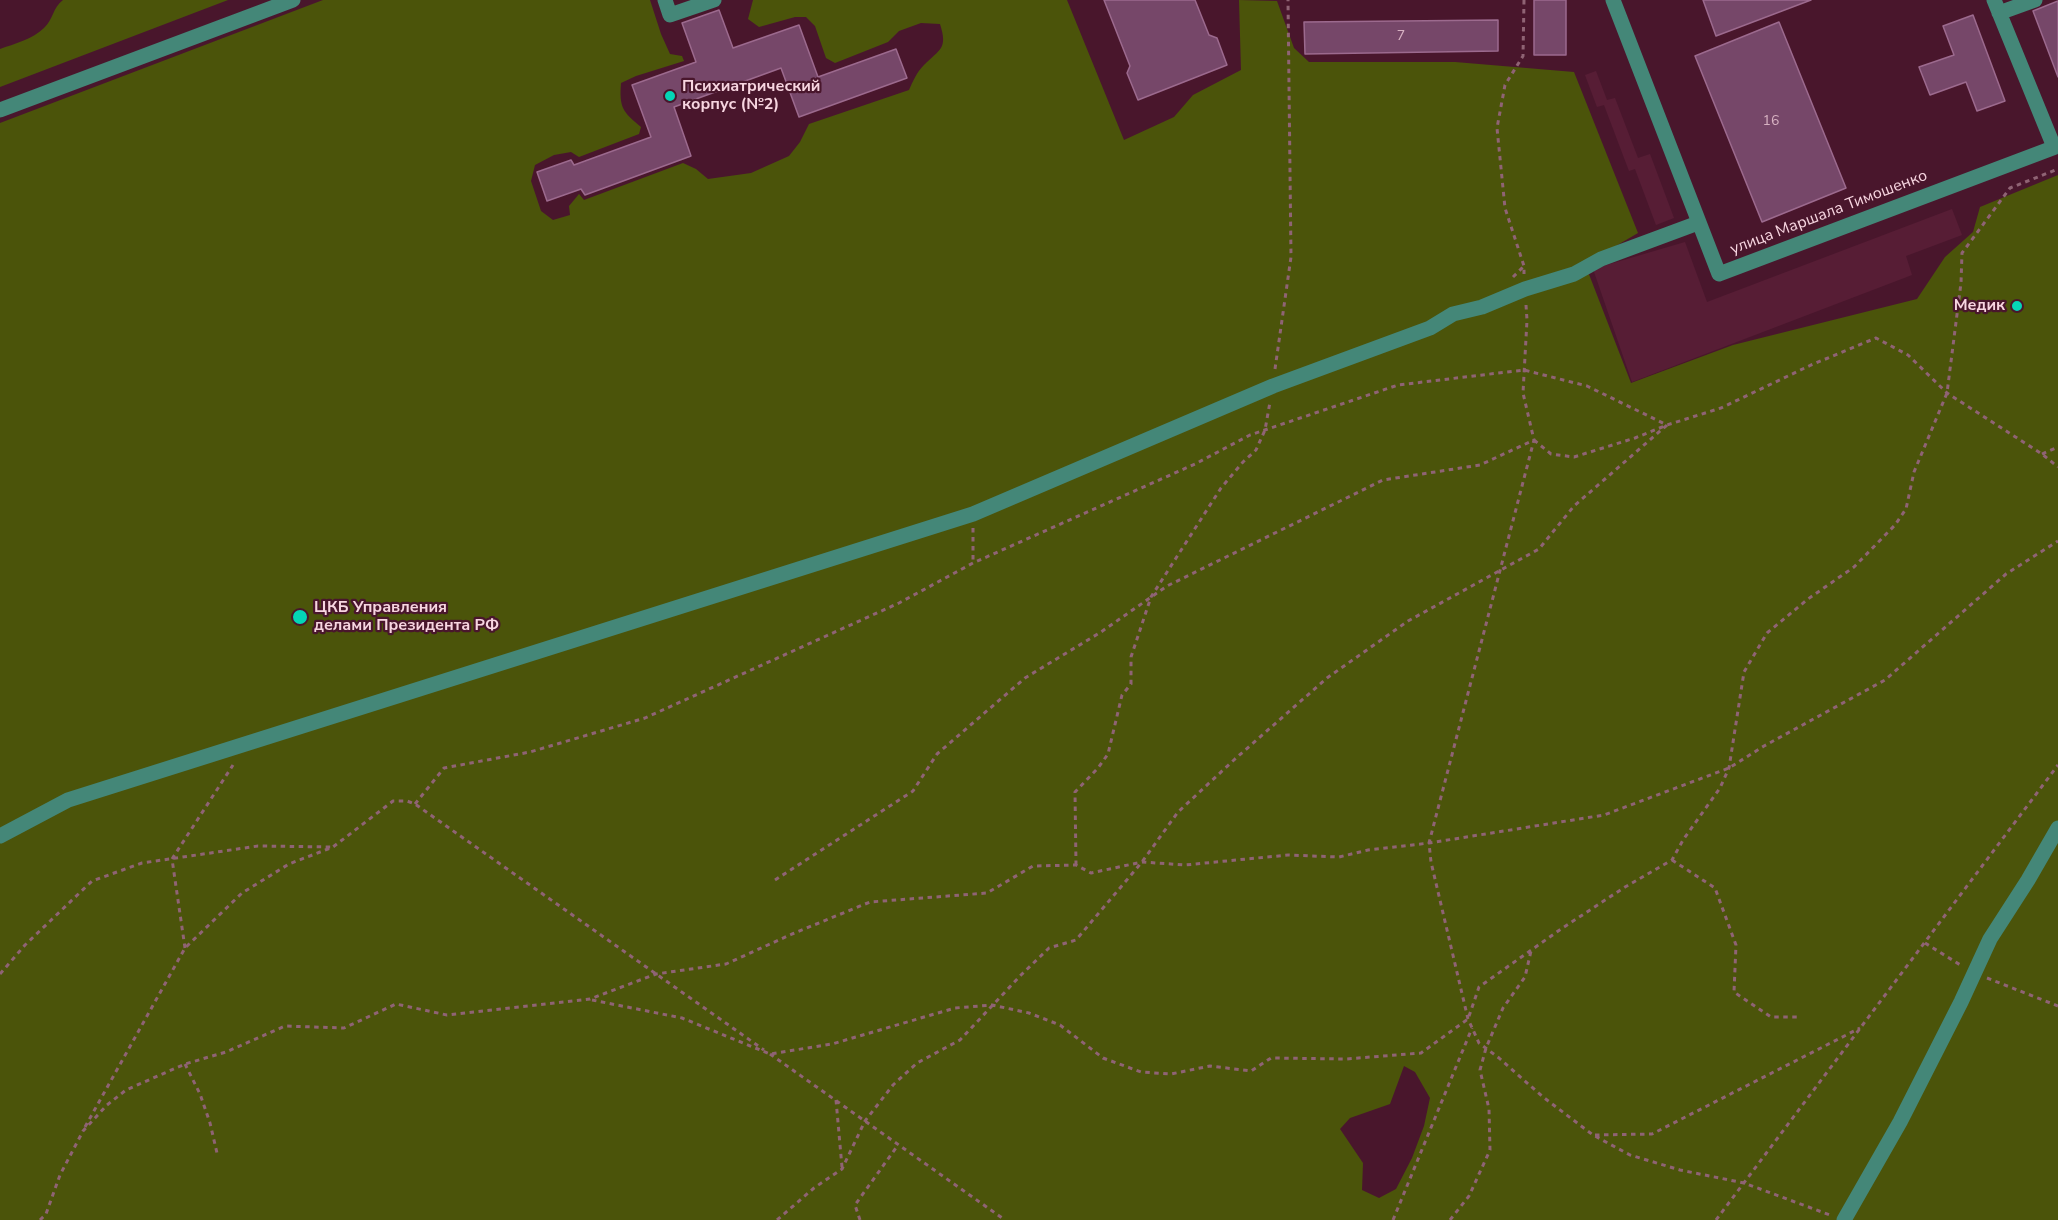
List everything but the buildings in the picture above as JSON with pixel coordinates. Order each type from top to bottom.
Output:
[{"type":"street","points":[[0,110],[293,0]]},
{"type":"street","points":[[665,0],[670,15],[714,0]]},
{"type":"street","name":"улица Маршала Тимошенко","points":[[1613,0],[1719,274],[2056,146]]},
{"type":"street","points":[[2035,0],[1997,6],[2056,146]]},
{"type":"street","points":[[0,836],[69,800],[973,514],[1273,386],[1430,328],[1453,314],[1482,307],[1525,289],[1574,274],[1601,259],[1698,223]]},
{"type":"street","points":[[1838,1218],[1900,1122],[1990,939],[2058,828]]},
{"type":"path","points":[[1076,864],[1075,792],[1108,754],[1122,695],[1131,684],[1131,657],[1151,597],[1221,488],[1256,450],[1265,430],[1291,257],[1288,0]]},
{"type":"path","points":[[1524,0],[1523,56],[1505,85],[1497,128],[1504,208],[1524,266]]},
{"type":"path","points":[[590,999],[682,1018],[770,1054],[832,1044],[954,1008],[992,1005],[1029,1013],[1060,1025],[1103,1058],[1141,1072],[1171,1074],[1210,1066],[1251,1071],[1271,1058],[1346,1059],[1421,1053],[1467,1019],[1479,987],[1561,929],[1672,860],[1683,840],[1720,788],[1729,768],[1744,672],[1767,633],[1808,599],[1854,567],[1895,525],[1906,509],[1914,472],[1947,393],[1961,283],[1962,254],[2010,188],[2058,169]]},
{"type":"path","points":[[1527,320],[1523,393],[1534,440],[1429,843],[1431,862],[1467,1019],[1479,1043],[1593,1136],[1630,1155],[1680,1170],[1744,1183],[1838,1218]]},
{"type":"path","points":[[1534,440],[1551,453],[1574,458],[1721,408],[1811,365],[1876,338],[1908,355],[1947,393],[2042,454],[2058,467]]},
{"type":"path","points":[[415,804],[444,768],[530,752],[645,718],[899,603],[973,563],[1195,464],[1250,435],[1398,385],[1524,370],[1587,387],[1666,425]]},
{"type":"path","points":[[777,1220],[814,1188],[842,1169],[865,1121],[892,1085],[917,1063],[960,1040],[1049,948],[1076,940],[1142,862],[1178,812],[1327,678],[1408,621],[1539,549],[1575,506],[1666,425]]},
{"type":"path","points":[[775,880],[913,791],[937,754],[1025,678],[1101,632],[1167,586],[1383,480],[1480,465],[1534,440]]},
{"type":"path","points":[[2042,454],[2058,447]]},
{"type":"path","points":[[973,514],[973,563]]},
{"type":"path","points":[[83,1131],[107,1105],[126,1090],[184,1064],[226,1052],[285,1026],[344,1028],[396,1004],[447,1015],[590,999],[656,974],[726,964],[792,933],[870,902],[987,892],[1034,866],[1076,864],[1091,873],[1142,862],[1185,865],[1288,855],[1339,857],[1368,850],[1429,843],[1604,815],[1729,768],[1764,746],[1885,680],[2006,574],[2058,541]]},
{"type":"path","points":[[185,948],[172,859],[246,744]]},
{"type":"path","points":[[1716,1220],[2058,765]]},
{"type":"path","points":[[40,1220],[46,1214],[60,1175],[83,1131],[185,948],[242,893],[289,864],[333,847],[393,801],[407,801],[415,804],[1005,1220]]},
{"type":"path","points":[[0,974],[25,945],[92,881],[142,863],[258,846],[333,847]]},
{"type":"path","points":[[1672,860],[1715,888],[1736,945],[1734,993],[1771,1017],[1802,1017]]},
{"type":"path","points":[[1450,1220],[1469,1196],[1490,1150],[1489,1109],[1480,1070],[1486,1048],[1503,1008],[1525,977],[1531,951]]},
{"type":"path","points":[[1593,1136],[1652,1134],[1861,1027]]},
{"type":"path","points":[[1394,1220],[1472,1028]]},
{"type":"path","points":[[184,1064],[200,1094],[217,1153]]},
{"type":"path","points":[[836,1100],[842,1169]]},
{"type":"path","points":[[861,1220],[855,1205],[898,1145]]},
{"type":"shaded area","points":[[1596,71],[1607,100],[1615,98],[1638,158],[1650,154],[1674,218],[1656,225],[1635,169],[1629,171],[1604,105],[1597,107],[1585,75]]},
{"type":"shaded area","points":[[1952,209],[1962,235],[1906,256],[1912,275],[1632,382],[1593,269],[1685,242],[1707,302]]},
{"type":"green space","points":[[63,0],[228,0],[0,87],[0,49],[40,32]]},
{"type":"green space","points":[[323,0],[650,0],[670,54],[682,56],[684,61],[621,83],[622,104],[626,113],[641,127],[639,134],[579,157],[571,152],[554,155],[535,165],[531,181],[541,211],[553,220],[570,215],[569,206],[579,194],[584,200],[683,163],[696,169],[708,179],[751,173],[789,156],[800,142],[809,124],[909,90],[919,71],[943,44],[940,24],[921,23],[899,31],[888,42],[835,63],[826,58],[815,26],[806,17],[795,17],[759,27],[748,19],[753,0],[1067,0],[1124,140],[1174,117],[1193,95],[1241,70],[1239,0],[1277,1],[1294,48],[1309,62],[1455,62],[1574,72],[1638,233],[1585,264],[1631,383],[1733,345],[1917,299],[1945,257],[1973,232],[1980,207],[2058,175],[2058,1220],[0,1220],[0,123]],"holes":[[[1404,1066],[1415,1072],[1430,1098],[1424,1126],[1412,1158],[1396,1189],[1379,1198],[1362,1190],[1363,1163],[1340,1129],[1350,1118],[1390,1104]]]},
{"type":"place","name":"Психиатрический корпус (№2)","points":[[670,96]]},
{"type":"place","name":"Медик","points":[[2017,306]]},
{"type":"place","name":"ЦКБ Управления делами Президента РФ","points":[[300,617]]}]
